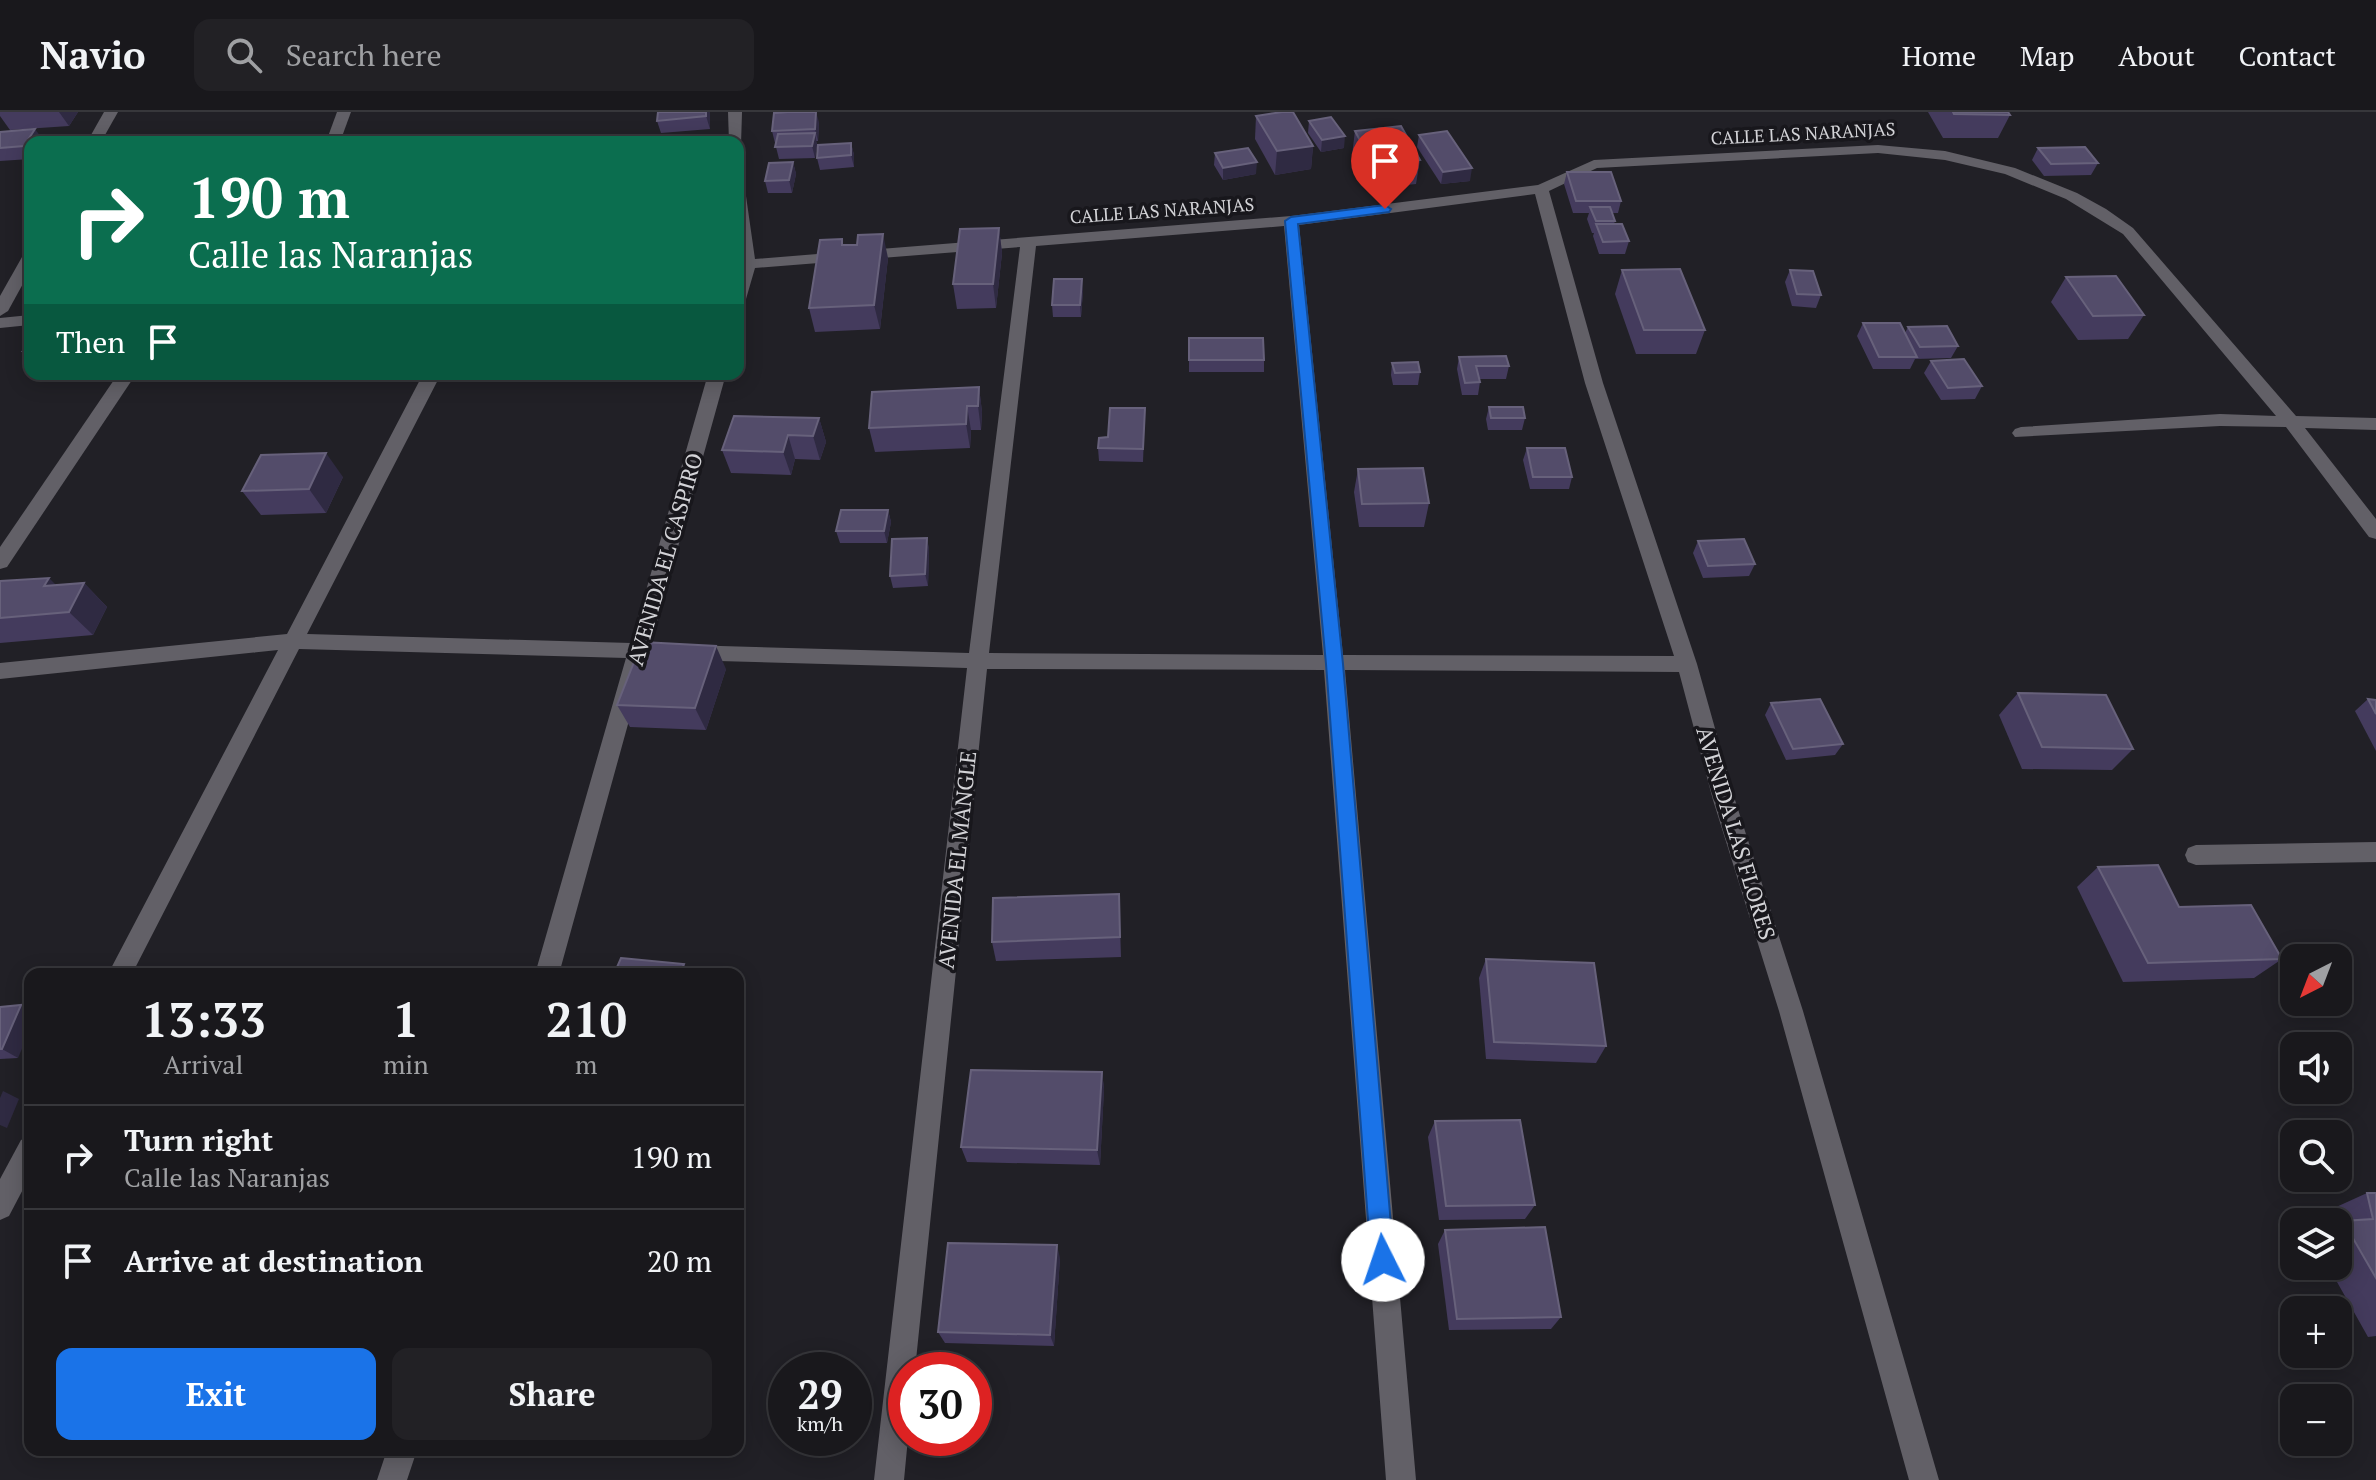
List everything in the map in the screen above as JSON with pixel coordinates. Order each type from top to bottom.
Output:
[{"type":"street","points":[[97,136],[111,112]]},
{"type":"street","points":[[335,136],[344,112]]},
{"type":"street","points":[[735,112],[736,136]]},
{"type":"street","name":"CALLE LAS NARANJAS","points":[[744,265],[1291,221],[1541,189],[1594,164],[1878,149],[1915,150],[2012,172],[2059,187],[2095,206],[2128,231],[2293,424],[2376,532]]},
{"type":"street","name":"AVENIDA LAS FLORES","points":[[1541,189],[1594,383],[1687,664],[1724,800],[1791,1011],[1924,1480]]},
{"type":"street","points":[[1291,221],[1334,664],[1401,1480]]},
{"type":"street","name":"AVENIDA EL MANGLE","points":[[889,1480],[978,661],[1029,241]]},
{"type":"street","points":[[0,311],[24,268]]},
{"type":"street","points":[[0,323],[24,321]]},
{"type":"street","points":[[0,562],[123,380]]},
{"type":"street","points":[[123,968],[429,380]]},
{"type":"street","name":"AVENIDA EL CASPIRO","points":[[549,968],[715,380]]},
{"type":"street","points":[[2021,433],[2220,420],[2376,424]]},
{"type":"street","points":[[0,671],[292,641],[978,661],[1687,664]]},
{"type":"street","points":[[2196,855],[2376,852]]},
{"type":"street","points":[[0,1207],[24,1161]]},
{"type":"street","points":[[392,1480],[400,1456]]},
{"type":"building","points":[[658,112],[706,112],[706,116],[657,121]]},
{"type":"building","points":[[816,112],[815,129],[772,131],[774,113]]},
{"type":"building","points":[[1293,112],[1313,146],[1277,151],[1256,116]]},
{"type":"building","points":[[2008,112],[2010,115],[1954,114]]},
{"type":"building","points":[[1331,117],[1345,136],[1322,140],[1309,121]]},
{"type":"building","points":[[1401,126],[1420,160],[1373,165],[1355,131]]},
{"type":"building","points":[[35,129],[30,136],[24,136],[24,146],[0,148],[0,132]]},
{"type":"building","points":[[1447,131],[1472,168],[1443,172],[1419,135]]},
{"type":"building","points":[[815,133],[812,146],[775,147],[778,134]]},
{"type":"building","points":[[851,143],[851,155],[817,158],[818,145]]},
{"type":"building","points":[[2085,147],[2098,163],[2051,164],[2038,148]]},
{"type":"building","points":[[1248,148],[1257,162],[1223,168],[1215,153]]},
{"type":"building","points":[[793,162],[789,180],[765,181],[769,163]]},
{"type":"building","points":[[1567,172],[1611,172],[1621,201],[1576,201]]},
{"type":"building","points":[[1590,207],[1610,207],[1615,221],[1596,221]]},
{"type":"building","points":[[1596,224],[1622,224],[1629,241],[1603,242]]},
{"type":"building","points":[[999,228],[993,284],[953,284],[960,229]]},
{"type":"building","points":[[883,234],[874,305],[809,308],[820,240],[842,239],[842,245],[857,245],[858,235]]},
{"type":"building","points":[[1680,269],[1705,330],[1644,330],[1622,270]]},
{"type":"building","points":[[1790,270],[1813,271],[1821,295],[1797,294]]},
{"type":"building","points":[[2116,276],[2144,315],[2093,316],[2066,277]]},
{"type":"building","points":[[1054,279],[1082,279],[1080,305],[1052,305]]},
{"type":"building","points":[[1863,323],[1900,323],[1917,357],[1879,357]]},
{"type":"building","points":[[1947,326],[1958,346],[1920,347],[1908,327]]},
{"type":"building","points":[[1189,338],[1263,338],[1264,360],[1189,360]]},
{"type":"building","points":[[1506,356],[1509,366],[1476,366],[1480,382],[1465,383],[1459,357]]},
{"type":"building","points":[[1964,359],[1982,386],[1948,388],[1931,361]]},
{"type":"building","points":[[1418,362],[1420,372],[1395,373],[1392,363]]},
{"type":"building","points":[[979,387],[978,406],[967,406],[966,424],[869,428],[872,392]]},
{"type":"building","points":[[1489,407],[1523,407],[1525,418],[1491,418]]},
{"type":"building","points":[[1110,408],[1145,408],[1143,449],[1098,448],[1099,438],[1108,437]]},
{"type":"building","points":[[734,416],[819,418],[813,436],[788,435],[783,452],[722,450]]},
{"type":"building","points":[[1527,448],[1565,448],[1572,477],[1533,477]]},
{"type":"building","points":[[326,453],[309,489],[242,491],[261,455]]},
{"type":"building","points":[[1423,468],[1429,503],[1362,504],[1358,469]]},
{"type":"building","points":[[841,510],[888,510],[884,531],[836,531]]},
{"type":"building","points":[[927,538],[925,574],[890,576],[892,539]]},
{"type":"building","points":[[1744,539],[1755,564],[1708,566],[1698,541]]},
{"type":"building","points":[[49,578],[44,586],[84,583],[69,612],[0,618],[0,581]]},
{"type":"building","points":[[642,642],[716,646],[695,708],[617,705]]},
{"type":"building","points":[[2018,693],[2106,695],[2133,749],[2042,747]]},
{"type":"building","points":[[1820,699],[1843,744],[1793,749],[1771,703]]},
{"type":"building","points":[[2368,699],[2376,700],[2376,714]]},
{"type":"building","points":[[2158,865],[2179,907],[2251,905],[2280,959],[2148,963],[2098,867]]},
{"type":"building","points":[[1119,894],[1120,937],[992,942],[993,898]]},
{"type":"building","points":[[621,958],[684,964],[682,968],[617,968]]},
{"type":"building","points":[[1486,959],[1594,963],[1606,1046],[1494,1042]]},
{"type":"building","points":[[21,1005],[2,1049],[0,1049],[0,1007]]},
{"type":"building","points":[[971,1070],[1102,1072],[1097,1150],[961,1147]]},
{"type":"building","points":[[1520,1120],[1535,1205],[1446,1206],[1435,1121]]},
{"type":"building","points":[[2367,1193],[2376,1193],[2376,1278],[2352,1237],[2352,1220],[2373,1219]]},
{"type":"building","points":[[1545,1227],[1561,1317],[1457,1319],[1445,1230]]},
{"type":"building","points":[[948,1243],[1057,1245],[1050,1335],[938,1332]]},
{"type":"route","points":[[1383,1260],[1334,664],[1291,221],[1385,209]]}]
